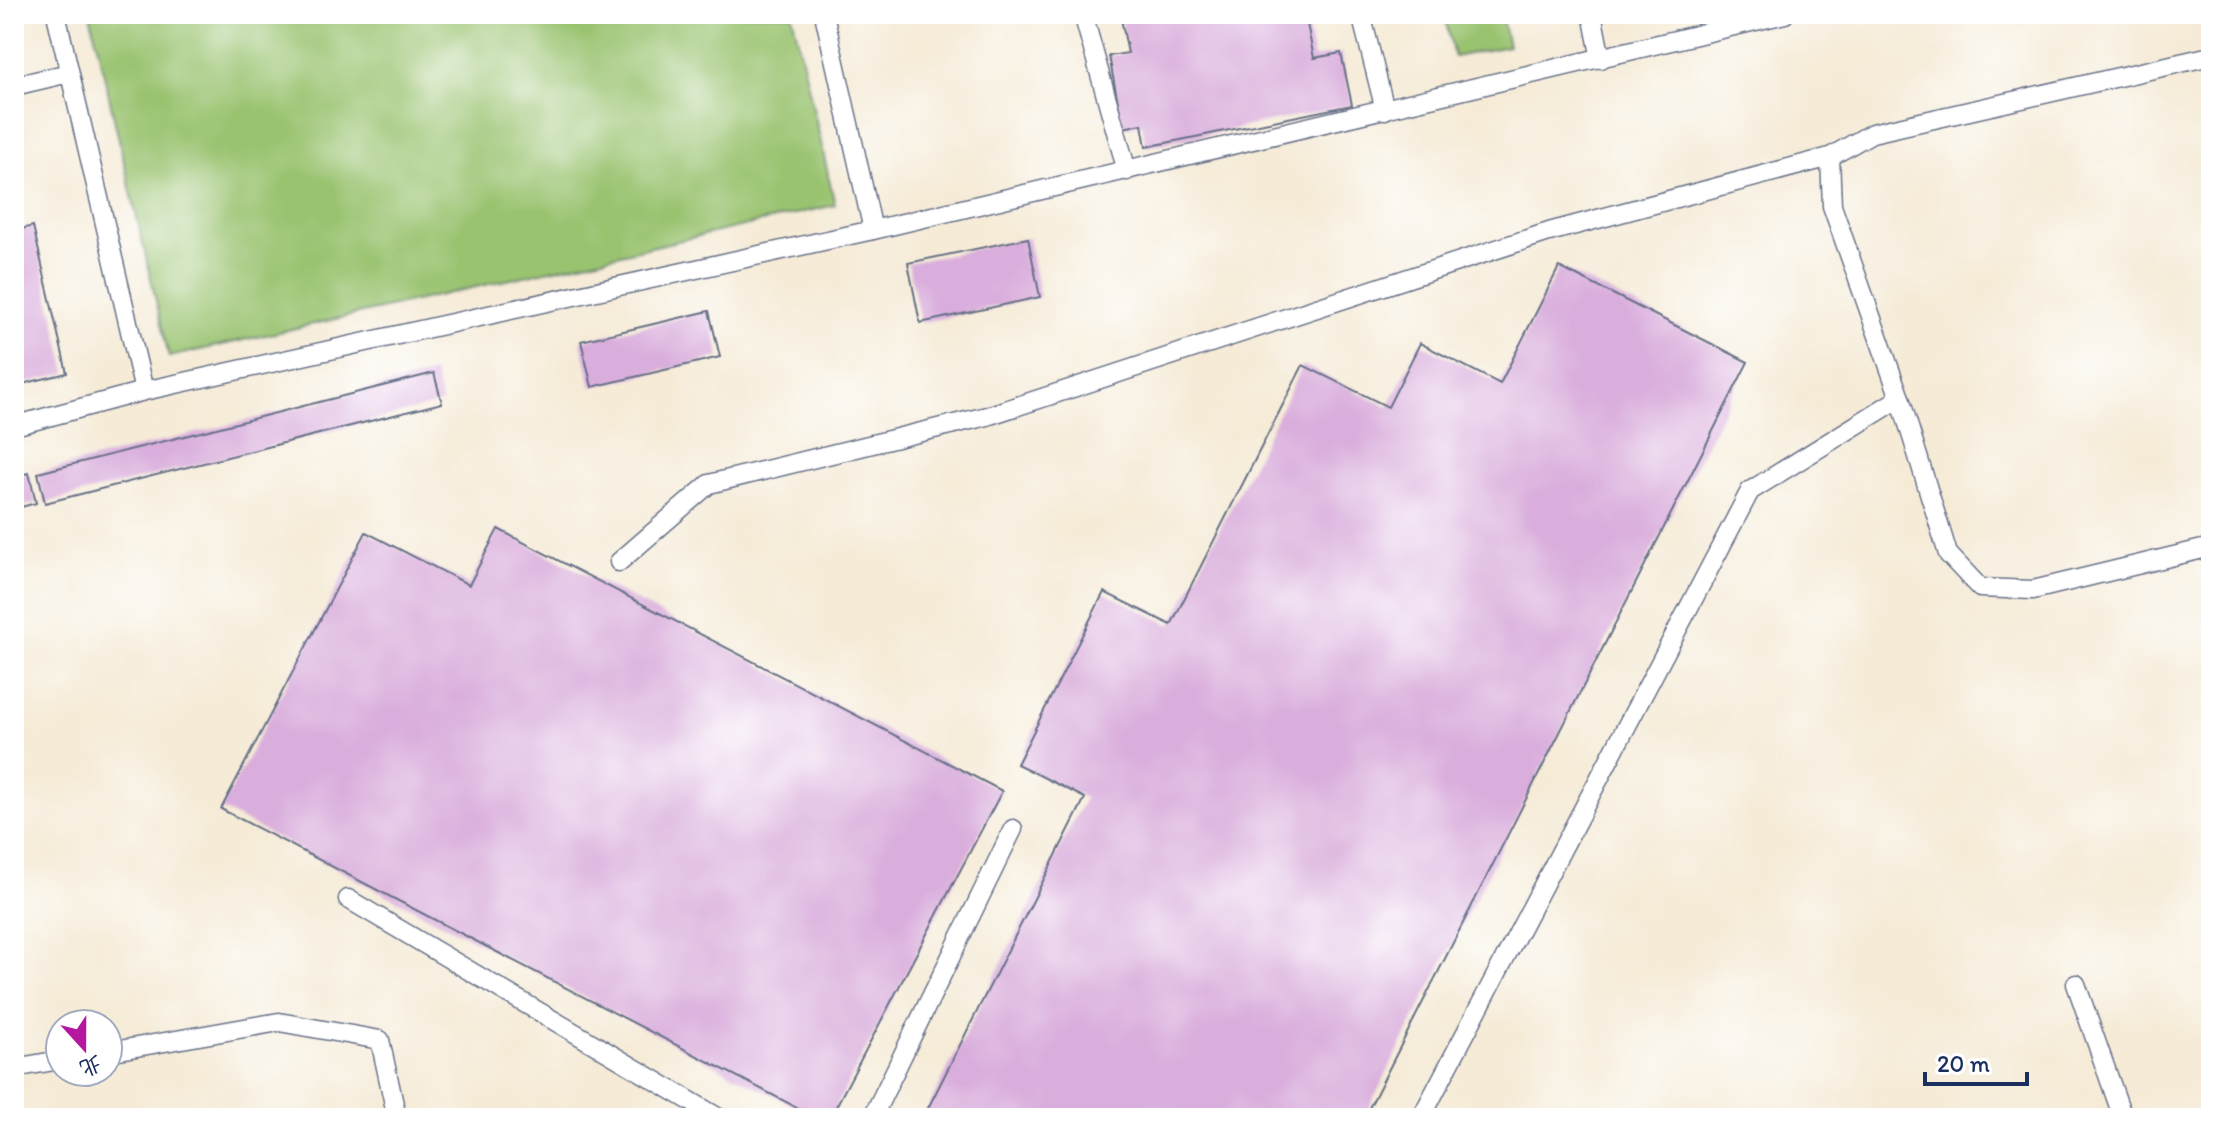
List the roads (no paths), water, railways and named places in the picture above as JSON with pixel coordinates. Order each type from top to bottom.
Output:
[{"type":"lane","points":[[56,14],[144,391]]},
{"type":"lane","points":[[824,14],[873,230]]},
{"type":"lane","points":[[1083,14],[1127,171]]},
{"type":"lane","points":[[1361,14],[1385,110]]},
{"type":"lane","points":[[1592,14],[1601,59]]},
{"type":"lane","points":[[14,426],[144,391],[873,230],[1785,14]]},
{"type":"lane","points":[[619,562],[709,484],[987,416],[1549,232],[1830,157],[1872,133],[2211,56]]},
{"type":"lane","points":[[14,86],[69,73]]},
{"type":"lane","points":[[1830,157],[1832,206],[1900,398],[1948,554],[1980,588],[2033,590],[2211,547]]},
{"type":"lane","points":[[1421,1118],[1750,491],[1900,398]]},
{"type":"lane","points":[[872,1118],[1013,829]]},
{"type":"lane","points":[[348,899],[719,1118]]},
{"type":"lane","points":[[2076,984],[2123,1118]]},
{"type":"lane","points":[[124,1049],[279,1022],[380,1040],[397,1118]]},
{"type":"lane","points":[[14,1068],[44,1063]]}]
